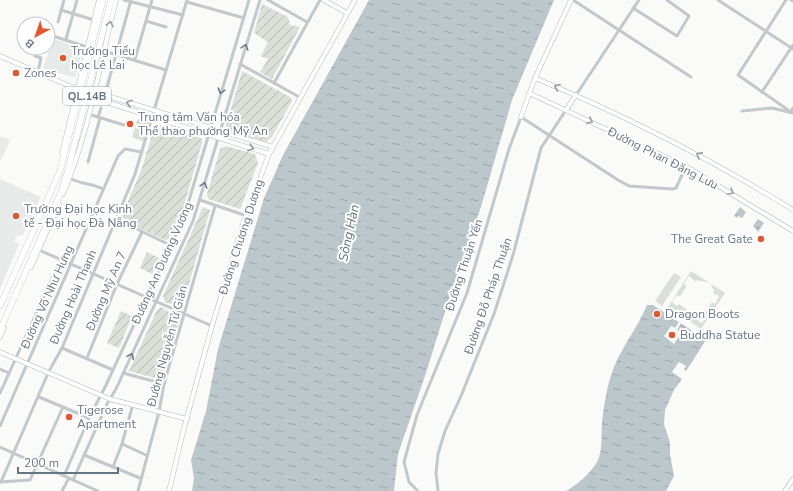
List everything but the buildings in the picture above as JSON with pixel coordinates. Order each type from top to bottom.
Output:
[{"type":"highway","name":"QL.14B","points":[[0,306],[60,171],[79,90],[103,0]]},
{"type":"highway","name":"QL.14B","points":[[0,330],[38,249],[61,192],[91,94],[111,0]]},
{"type":"street","points":[[58,22],[64,0]]},
{"type":"street","points":[[66,39],[77,0]]},
{"type":"street","points":[[79,90],[87,47],[99,0]]},
{"type":"street","points":[[0,337],[69,178],[88,114],[91,94],[104,51],[116,0]]},
{"type":"street","points":[[124,0],[183,15]]},
{"type":"street","points":[[135,59],[152,0]]},
{"type":"street","name":"Đường An Dương Vương","points":[[64,476],[145,297],[184,217],[207,135],[249,0]]},
{"type":"street","name":"Đường An Dương Vương","points":[[73,480],[193,221],[260,0]]},
{"type":"street","points":[[268,0],[307,22]]},
{"type":"street","points":[[274,82],[320,0]]},
{"type":"street","points":[[324,0],[348,13]]},
{"type":"street","name":"Đường Chương Dương","points":[[169,491],[212,326],[247,216],[270,154],[355,0]]},
{"type":"street","points":[[682,175],[676,188],[672,189],[629,186],[606,174],[521,117],[535,78],[572,0],[691,77]]},
{"type":"street","points":[[566,110],[639,0]]},
{"type":"street","points":[[633,8],[677,36],[689,16],[667,0]]},
{"type":"street","points":[[718,0],[792,47],[762,92]]},
{"type":"street","points":[[786,0],[738,75],[792,112]]},
{"type":"street","points":[[106,95],[130,1]]},
{"type":"street","points":[[155,110],[187,1],[244,18]]},
{"type":"street","points":[[61,10],[94,20]]},
{"type":"street","points":[[146,21],[166,27]]},
{"type":"street","points":[[56,36],[87,47]]},
{"type":"street","points":[[104,51],[135,59],[166,70]]},
{"type":"street","points":[[0,56],[79,90],[153,117],[270,154]]},
{"type":"street","points":[[35,56],[41,58],[38,72]]},
{"type":"street","points":[[240,64],[301,98]]},
{"type":"street","name":"Đường Phan Đăng Lưu","points":[[535,78],[576,95],[695,153],[793,210]]},
{"type":"street","name":"Đường Phan Đăng Lưu","points":[[529,93],[687,167],[792,229]]},
{"type":"street","points":[[91,94],[106,95],[273,147]]},
{"type":"street","points":[[772,99],[774,104],[772,108]]},
{"type":"street","points":[[88,162],[101,108]]},
{"type":"street","points":[[742,111],[772,108],[792,112]]},
{"type":"street","points":[[792,112],[793,108]]},
{"type":"street","name":"Đường Hoài Thanh","points":[[0,482],[49,372],[62,348],[116,219],[142,152],[155,110]]},
{"type":"street","name":"Đường Đỗ Pháp Thuận","points":[[438,491],[436,474],[445,431],[461,396],[494,314],[513,256],[541,148],[566,110]]},
{"type":"street","points":[[88,114],[124,125]]},
{"type":"street","name":"Đường Thuận Yến","points":[[418,491],[409,482],[404,462],[412,431],[467,293],[509,149],[521,117]]},
{"type":"street","name":"Đường Võ Như Hưng","points":[[0,426],[118,156],[122,150],[129,149],[142,152]]},
{"type":"street","points":[[69,178],[103,190]]},
{"type":"street","points":[[200,200],[247,216]]},
{"type":"street","name":"Đường Nguyễn Tử Giản","points":[[138,491],[146,454],[159,412],[164,384],[215,206]]},
{"type":"street","points":[[116,219],[170,246]]},
{"type":"street","name":"Đường Mỹ An 7","points":[[87,358],[117,284],[142,232]]},
{"type":"street","points":[[0,300],[27,244]]},
{"type":"street","points":[[38,249],[212,326]]},
{"type":"street","points":[[0,393],[61,259]]},
{"type":"street","points":[[62,348],[113,370]]},
{"type":"street","points":[[0,352],[110,399],[187,419]]},
{"type":"street","points":[[0,369],[10,373]]},
{"type":"street","points":[[123,373],[164,384]]},
{"type":"street","points":[[39,397],[89,418]]},
{"type":"street","points":[[113,467],[122,444],[133,404]]},
{"type":"street","points":[[0,482],[30,480],[63,407]]},
{"type":"street","points":[[122,444],[146,454]]},
{"type":"street","points":[[0,447],[98,491]]},
{"type":"street","points":[[84,455],[140,478]]},
{"type":"street","points":[[62,491],[69,478]]},
{"type":"street","points":[[785,491],[793,479]]},
{"type":"shaded area","name":"Trường Tiểu học Lê Lai","points":[[56,40],[83,48],[75,78],[43,68],[47,56],[56,56]]},
{"type":"shaded area","points":[[0,136],[10,140],[0,162]]},
{"type":"shaded area","name":"Trường Đại học Kinh tế - Đại học Đà Nẵng","points":[[0,179],[41,197],[23,235],[17,236],[14,241],[19,244],[0,289]]},
{"type":"green space","points":[[262,4],[288,17],[290,25],[300,27],[272,79],[260,72],[268,59],[261,56],[268,42],[254,33]]},
{"type":"green space","points":[[242,71],[290,97],[292,101],[272,137],[266,142],[227,130],[226,126]]},
{"type":"green space","points":[[138,119],[149,122],[143,141],[132,137]]},
{"type":"green space","points":[[158,124],[202,139],[181,216],[169,239],[165,240],[121,220],[141,171],[155,125]]},
{"type":"green space","points":[[226,146],[255,154],[258,163],[240,209],[208,199],[207,194],[220,149]]},
{"type":"green space","points":[[203,207],[210,210],[182,308],[165,302],[163,296]]},
{"type":"green space","points":[[147,252],[159,258],[152,274],[140,268]]},
{"type":"green space","points":[[691,271],[709,283],[697,280],[696,282],[689,276],[684,284],[687,286],[680,296],[677,295],[672,302],[677,306],[679,304],[697,317],[696,319],[702,323],[708,315],[705,313],[712,302],[715,304],[719,296],[713,293],[714,291],[710,283],[725,293],[701,329],[668,307]]},
{"type":"green space","points":[[674,273],[681,277],[662,306],[655,301]]},
{"type":"green space","points":[[161,307],[180,319],[163,379],[129,371],[157,310]]},
{"type":"green space","points":[[121,311],[132,316],[119,348],[107,343]]},
{"type":"water","name":"Sông Hàn","points":[[369,0],[554,0],[512,100],[481,207],[453,286],[426,373],[398,454],[394,491],[192,491],[194,478],[191,460],[206,411],[218,349],[264,198],[283,155]]},
{"type":"water","points":[[740,207],[746,212],[742,218],[738,216],[737,218],[734,216]]},
{"type":"water","points":[[758,219],[764,223],[758,232],[753,226]]},
{"type":"water","points":[[647,305],[653,305],[706,340],[686,371],[684,370],[686,366],[679,362],[672,372],[682,379],[674,390],[665,410],[664,424],[670,443],[670,454],[674,476],[666,491],[566,491],[587,475],[599,458],[604,409],[614,367]]},
{"type":"pier","points":[[679,322],[681,323],[677,330],[681,333],[674,344],[664,336],[671,326],[675,328]]},
{"type":"place","name":"Trường Tiểu học Lê Lai","points":[[63,58]]},
{"type":"place","name":"Zones","points":[[16,73]]},
{"type":"place","name":"Trung tâm Văn hóa Thể thao phường Mỹ An","points":[[130,124]]},
{"type":"place","name":"Trường Đại học Kinh tế - Đại học Đà Nẵng","points":[[16,216]]},
{"type":"place","name":"The Great Gate","points":[[761,239]]},
{"type":"place","name":"Dragon Boots","points":[[657,314]]},
{"type":"place","name":"Buddha Statue","points":[[672,335]]},
{"type":"place","name":"Tigerose Apartment","points":[[69,417]]}]
